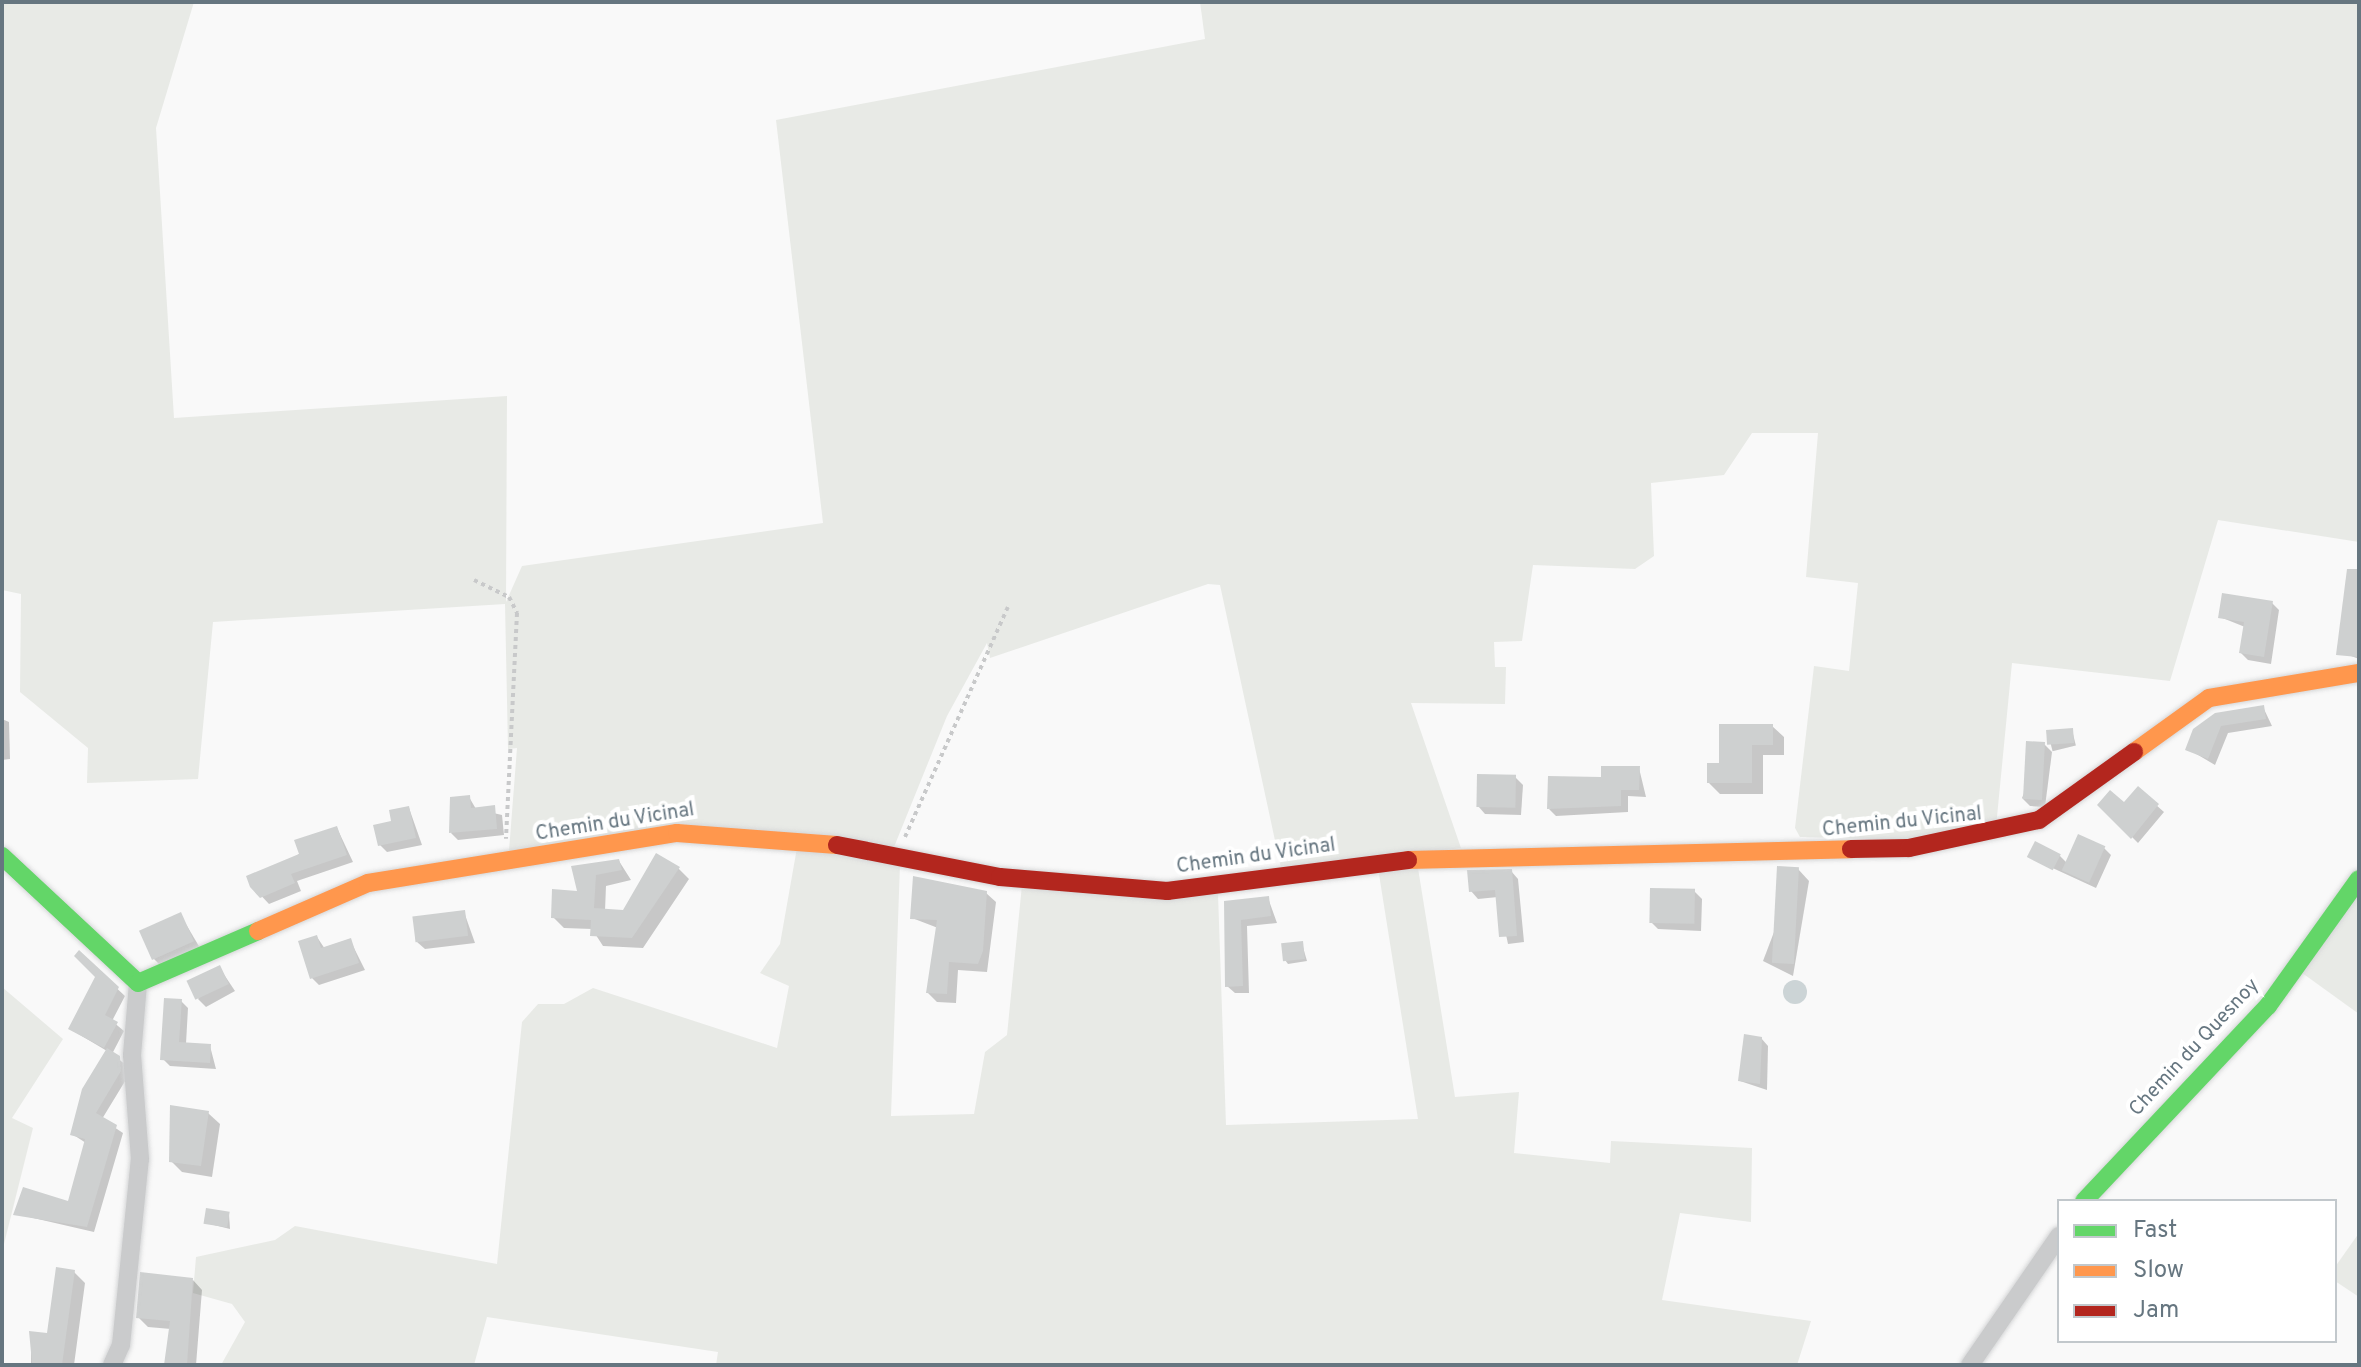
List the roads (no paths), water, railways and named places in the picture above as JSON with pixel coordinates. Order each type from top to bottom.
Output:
[{"type":"street","name":"Chemin du Vicinal","points":[[138,983],[368,883],[712,831],[797,837],[897,858],[1077,887],[1167,891],[1459,854],[1817,854],[1950,843],[2039,820],[2209,698],[2359,673]]},
{"type":"street","points":[[2,856],[138,983],[132,1055],[140,1159],[121,1345],[112,1365]]},
{"type":"street","name":"Chemin du Quesnoy","points":[[2086,1199],[2268,1006],[2359,879]]},
{"type":"street","points":[[1970,1365],[2057,1239]]}]
